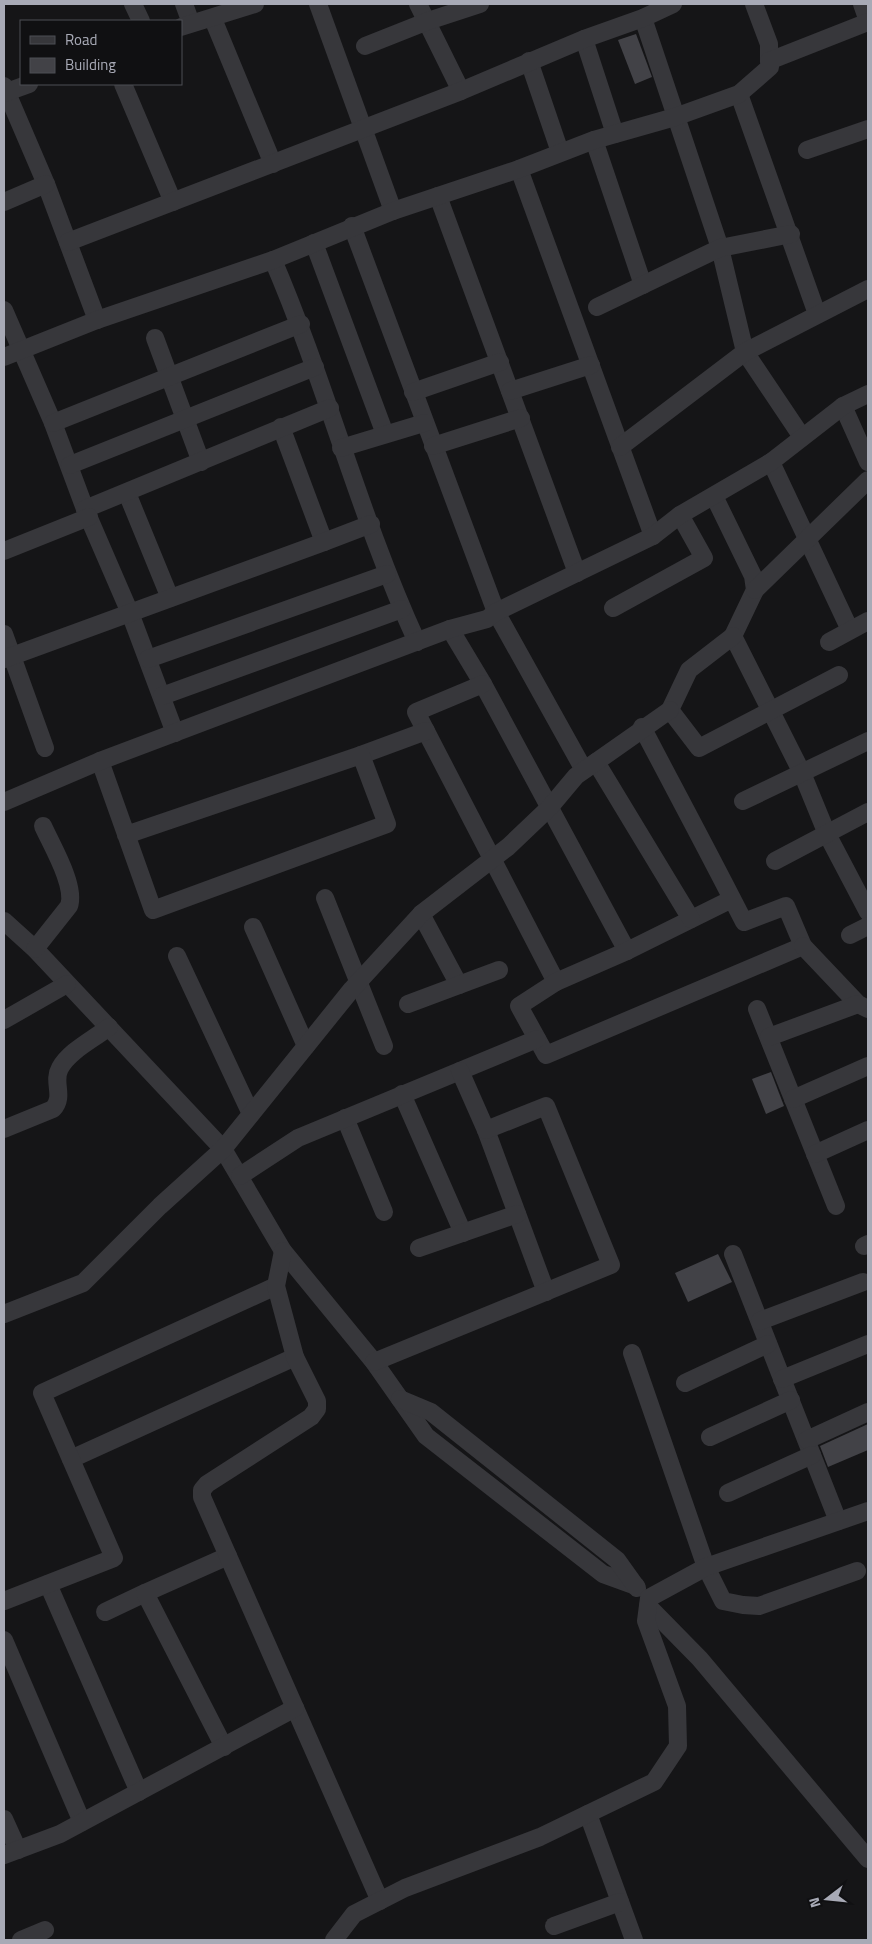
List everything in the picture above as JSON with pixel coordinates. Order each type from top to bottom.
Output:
[{"type":"street","points":[[133,4],[141,20]]},
{"type":"street","points":[[184,4],[186,25],[212,19],[255,4]]},
{"type":"street","points":[[318,4],[393,211]]},
{"type":"street","points":[[418,4],[461,90]]},
{"type":"street","points":[[365,46],[428,21],[480,4]]},
{"type":"street","points":[[68,242],[273,164],[584,39],[643,18],[673,4]]},
{"type":"street","points":[[4,357],[97,320],[274,260],[352,226],[393,211],[519,169],[594,140],[675,118],[739,94],[770,67],[768,44],[754,4]]},
{"type":"street","points":[[769,61],[868,22],[862,4]]},
{"type":"street","points":[[643,18],[720,248],[745,352],[802,437]]},
{"type":"street","points":[[212,19],[273,164]]},
{"type":"street","points":[[584,39],[615,134]]},
{"type":"street","points":[[529,61],[560,152]]},
{"type":"street","points":[[25,85],[4,90],[46,184],[97,320]]},
{"type":"street","points":[[123,85],[173,202]]},
{"type":"street","points":[[739,94],[791,234],[817,314]]},
{"type":"street","points":[[807,150],[868,128]]},
{"type":"street","points":[[594,140],[643,285]]},
{"type":"street","points":[[519,169],[653,536]]},
{"type":"street","points":[[4,202],[46,184]]},
{"type":"street","points":[[438,196],[577,573]]},
{"type":"street","points":[[352,226],[496,612],[590,766],[691,919]]},
{"type":"street","points":[[597,307],[720,248],[791,234]]},
{"type":"street","points":[[314,243],[385,434]]},
{"type":"street","points":[[274,260],[301,324],[330,408],[341,448],[387,574],[417,642]]},
{"type":"street","points":[[620,447],[745,352],[868,289]]},
{"type":"street","points":[[4,310],[53,423],[87,513],[130,613],[175,733]]},
{"type":"street","points":[[53,423],[301,324]]},
{"type":"street","points":[[155,338],[187,419],[201,462]]},
{"type":"street","points":[[413,392],[500,362]]},
{"type":"street","points":[[510,391],[591,365]]},
{"type":"street","points":[[70,465],[315,366]]},
{"type":"street","points":[[4,802],[100,761],[450,629],[487,619],[496,612],[653,536],[680,515],[771,462],[843,406],[868,394]]},
{"type":"street","points":[[843,406],[868,462]]},
{"type":"street","points":[[4,551],[127,493],[330,408]]},
{"type":"street","points":[[433,446],[521,418]]},
{"type":"street","points":[[341,448],[424,422]]},
{"type":"street","points":[[281,427],[324,542]]},
{"type":"street","points":[[771,462],[850,630]]},
{"type":"street","points":[[4,1314],[83,1283],[160,1206],[223,1149],[360,981],[421,914],[493,859],[550,807],[590,766],[642,727],[670,710],[689,670],[733,636],[755,590],[868,480]]},
{"type":"street","points":[[127,493],[170,598]]},
{"type":"street","points":[[714,496],[753,576],[755,590]]},
{"type":"street","points":[[613,608],[704,558],[680,515]]},
{"type":"street","points":[[8,657],[370,524]]},
{"type":"street","points":[[148,659],[387,574]]},
{"type":"street","points":[[162,696],[402,609]]},
{"type":"street","points":[[829,642],[868,621]]},
{"type":"street","points":[[450,629],[483,684],[627,951]]},
{"type":"street","points":[[4,634],[8,657],[45,748]]},
{"type":"street","points":[[733,636],[802,772],[827,834],[868,912]]},
{"type":"street","points":[[670,710],[699,748],[839,675]]},
{"type":"street","points":[[483,684],[416,712],[556,982]]},
{"type":"street","points":[[642,727],[744,922],[786,906],[803,946],[863,1007],[769,1037]]},
{"type":"street","points":[[126,835],[426,731]]},
{"type":"street","points":[[743,801],[868,741]]},
{"type":"street","points":[[100,761],[152,910],[387,824],[361,755]]},
{"type":"street","points":[[775,861],[868,812]]},
{"type":"street","points":[[35,949],[69,906],[71,899],[70,886],[43,826]]},
{"type":"street","points":[[324,898],[360,981],[384,1046]]},
{"type":"street","points":[[732,899],[627,951],[556,982],[519,1006],[546,1055],[803,946]]},
{"type":"street","points":[[421,914],[458,985]]},
{"type":"street","points":[[4,921],[35,949],[223,1149],[283,1251],[374,1362],[400,1399],[431,1412],[618,1560],[648,1602],[700,1659],[868,1859]]},
{"type":"street","points":[[850,935],[868,926]]},
{"type":"street","points":[[253,927],[306,1046]]},
{"type":"street","points":[[177,956],[251,1114]]},
{"type":"street","points":[[408,1004],[499,970]]},
{"type":"street","points":[[4,1020],[67,984]]},
{"type":"street","points":[[757,1009],[836,1206]]},
{"type":"street","points":[[4,1129],[53,1109],[58,1104],[60,1097],[58,1074],[60,1068],[67,1059],[109,1028]]},
{"type":"street","points":[[240,1176],[298,1138],[537,1038]]},
{"type":"street","points":[[794,1099],[868,1066]]},
{"type":"street","points":[[460,1071],[486,1130],[546,1292]]},
{"type":"street","points":[[402,1094],[463,1233]]},
{"type":"street","points":[[374,1362],[611,1265],[546,1106],[486,1130]]},
{"type":"street","points":[[345,1118],[384,1212]]},
{"type":"street","points":[[815,1154],[868,1130]]},
{"type":"street","points":[[419,1248],[517,1214]]},
{"type":"street","points":[[283,1251],[276,1286],[295,1357],[317,1401],[317,1409],[311,1417],[207,1484],[202,1490],[202,1497],[380,1901]]},
{"type":"street","points":[[733,1254],[838,1521]]},
{"type":"street","points":[[760,1321],[863,1282]]},
{"type":"street","points":[[4,1601],[114,1558],[42,1393],[276,1286]]},
{"type":"street","points":[[685,1383],[768,1344]]},
{"type":"street","points":[[782,1379],[868,1344]]},
{"type":"street","points":[[632,1353],[706,1567],[723,1601],[743,1606],[758,1606],[774,1602],[857,1571]]},
{"type":"street","points":[[71,1459],[295,1357]]},
{"type":"street","points":[[710,1437],[791,1400]]},
{"type":"street","points":[[728,1493],[809,1448],[868,1412]]},
{"type":"street","points":[[648,1602],[706,1567],[868,1511]]},
{"type":"street","points":[[105,1612],[228,1556]]},
{"type":"street","points":[[48,1584],[139,1792]]},
{"type":"street","points":[[145,1593],[224,1747]]},
{"type":"street","points":[[334,1940],[354,1914],[405,1888],[540,1837],[654,1782],[678,1746],[677,1706],[646,1621],[648,1602]]},
{"type":"street","points":[[4,1640],[82,1822]]},
{"type":"street","points":[[4,1819],[11,1852],[60,1834],[295,1708]]},
{"type":"street","points":[[588,1814],[634,1940]]},
{"type":"street","points":[[554,1926],[620,1902]]},
{"type":"street","points":[[20,1940],[45,1930]]},
{"type":"building","points":[[636,34],[652,77],[635,84],[618,40]]},
{"type":"building","points":[[771,1072],[784,1106],[766,1114],[752,1079]]},
{"type":"building","points":[[718,1254],[732,1282],[688,1302],[675,1273]]},
{"type":"building","points":[[868,1424],[868,1450],[828,1467],[820,1446]]}]
